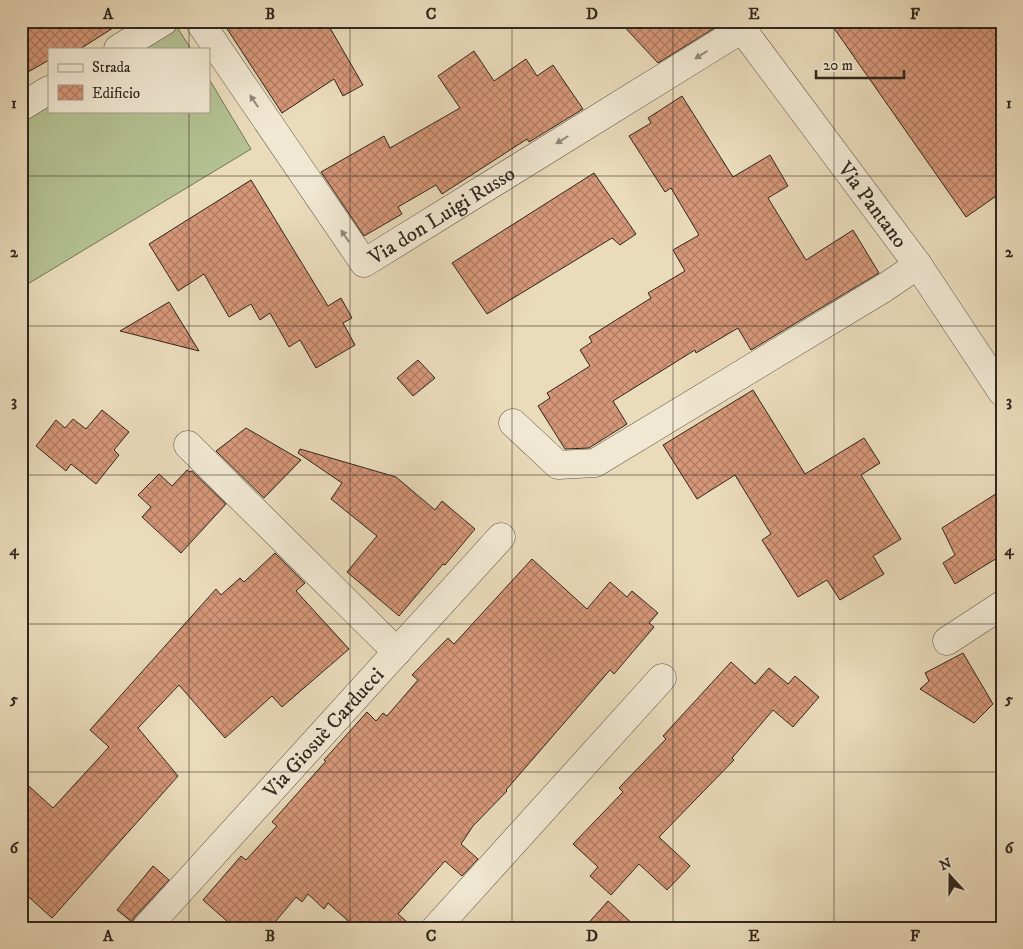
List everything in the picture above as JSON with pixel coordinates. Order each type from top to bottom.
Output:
[{"type":"street","points":[[120,48],[164,21]]},
{"type":"street","name":"Via don Luigi Russo","points":[[200,21],[364,264],[739,25]]},
{"type":"street","name":"Via Pantano","points":[[739,25],[918,265],[1002,392]]},
{"type":"street","points":[[21,107],[48,91]]},
{"type":"street","points":[[513,423],[558,465],[595,463],[884,288],[918,265]]},
{"type":"street","points":[[188,445],[397,652]]},
{"type":"street","name":"Via Giosuè Carducci","points":[[146,928],[501,538]]},
{"type":"street","points":[[947,641],[1002,606]]},
{"type":"street","points":[[436,928],[662,678]]},
{"type":"green space","points":[[177,27],[190,48],[143,48]]},
{"type":"green space","points":[[210,81],[251,149],[26,285],[21,277],[21,121],[48,105],[48,112],[210,112]]},
{"type":"building","points":[[21,21],[124,21],[82,48],[48,48],[48,61],[21,76]]},
{"type":"building","points":[[222,21],[326,21],[363,85],[343,96],[334,79],[282,113]]},
{"type":"building","points":[[619,21],[721,21],[721,24],[658,63]]},
{"type":"building","points":[[829,21],[1002,21],[1002,192],[966,217]]},
{"type":"building","points":[[474,51],[494,81],[526,59],[537,76],[553,65],[583,109],[529,142],[527,139],[442,194],[436,185],[398,207],[402,214],[364,236],[321,172],[384,136],[390,148],[460,108],[438,76]]},
{"type":"building","points":[[682,96],[733,177],[770,155],[788,186],[768,198],[806,260],[853,230],[879,273],[751,350],[738,328],[696,353],[695,350],[613,401],[627,424],[589,448],[565,449],[538,406],[550,398],[547,393],[590,366],[580,350],[592,342],[589,337],[651,298],[648,293],[685,271],[673,250],[699,235],[671,188],[665,192],[629,136],[651,123],[648,118]]},
{"type":"building","points":[[594,173],[636,234],[620,245],[612,238],[487,314],[452,263]]},
{"type":"building","points":[[251,180],[328,306],[341,298],[352,318],[343,323],[355,345],[316,368],[300,340],[289,347],[270,313],[260,320],[251,304],[229,317],[204,274],[178,291],[149,244]]},
{"type":"building","points":[[169,302],[199,351],[120,331]]},
{"type":"building","points":[[418,360],[435,378],[413,396],[397,378]]},
{"type":"building","points":[[753,390],[805,474],[864,438],[880,463],[861,475],[901,539],[873,556],[884,574],[840,600],[827,580],[798,597],[762,540],[771,534],[735,475],[697,499],[663,445]]},
{"type":"building","points":[[102,410],[129,432],[114,450],[119,455],[96,484],[71,464],[66,471],[36,446],[56,420],[65,428],[73,419],[86,429]]},
{"type":"building","points":[[246,428],[301,460],[264,498],[216,451]]},
{"type":"building","points":[[300,449],[396,477],[435,510],[442,501],[475,529],[399,616],[347,572],[377,536],[331,499],[342,483],[298,453]]},
{"type":"building","points":[[187,470],[192,471],[226,504],[181,553],[142,517],[151,507],[138,495],[159,474],[172,486]]},
{"type":"building","points":[[1002,490],[1002,555],[955,584],[943,563],[955,555],[942,528]]},
{"type":"building","points":[[275,553],[305,583],[296,591],[349,649],[282,707],[272,696],[225,738],[179,685],[138,728],[178,776],[52,918],[21,890],[21,779],[53,808],[109,747],[90,730],[216,589],[221,595],[240,578],[244,582]]},
{"type":"building","points":[[532,559],[587,609],[610,582],[627,597],[632,591],[658,613],[649,623],[654,627],[614,674],[610,670],[507,791],[473,826],[461,844],[478,859],[462,876],[445,861],[398,914],[414,928],[356,928],[328,903],[324,909],[308,894],[302,902],[296,897],[270,928],[235,928],[203,900],[241,856],[246,860],[277,826],[272,822],[367,712],[376,721],[383,713],[387,716],[418,680],[412,675],[448,638],[454,644]]},
{"type":"building","points":[[963,653],[993,704],[974,723],[920,689],[929,681],[925,673]]},
{"type":"building","points":[[731,662],[755,684],[769,668],[788,684],[795,676],[819,697],[793,727],[773,710],[732,758],[734,760],[659,837],[690,866],[667,890],[639,864],[611,895],[590,876],[598,867],[573,844],[623,792],[619,788],[666,739],[663,736]]},
{"type":"building","points":[[153,866],[169,880],[132,922],[117,910]]},
{"type":"building","points":[[608,901],[637,928],[584,928]]}]
